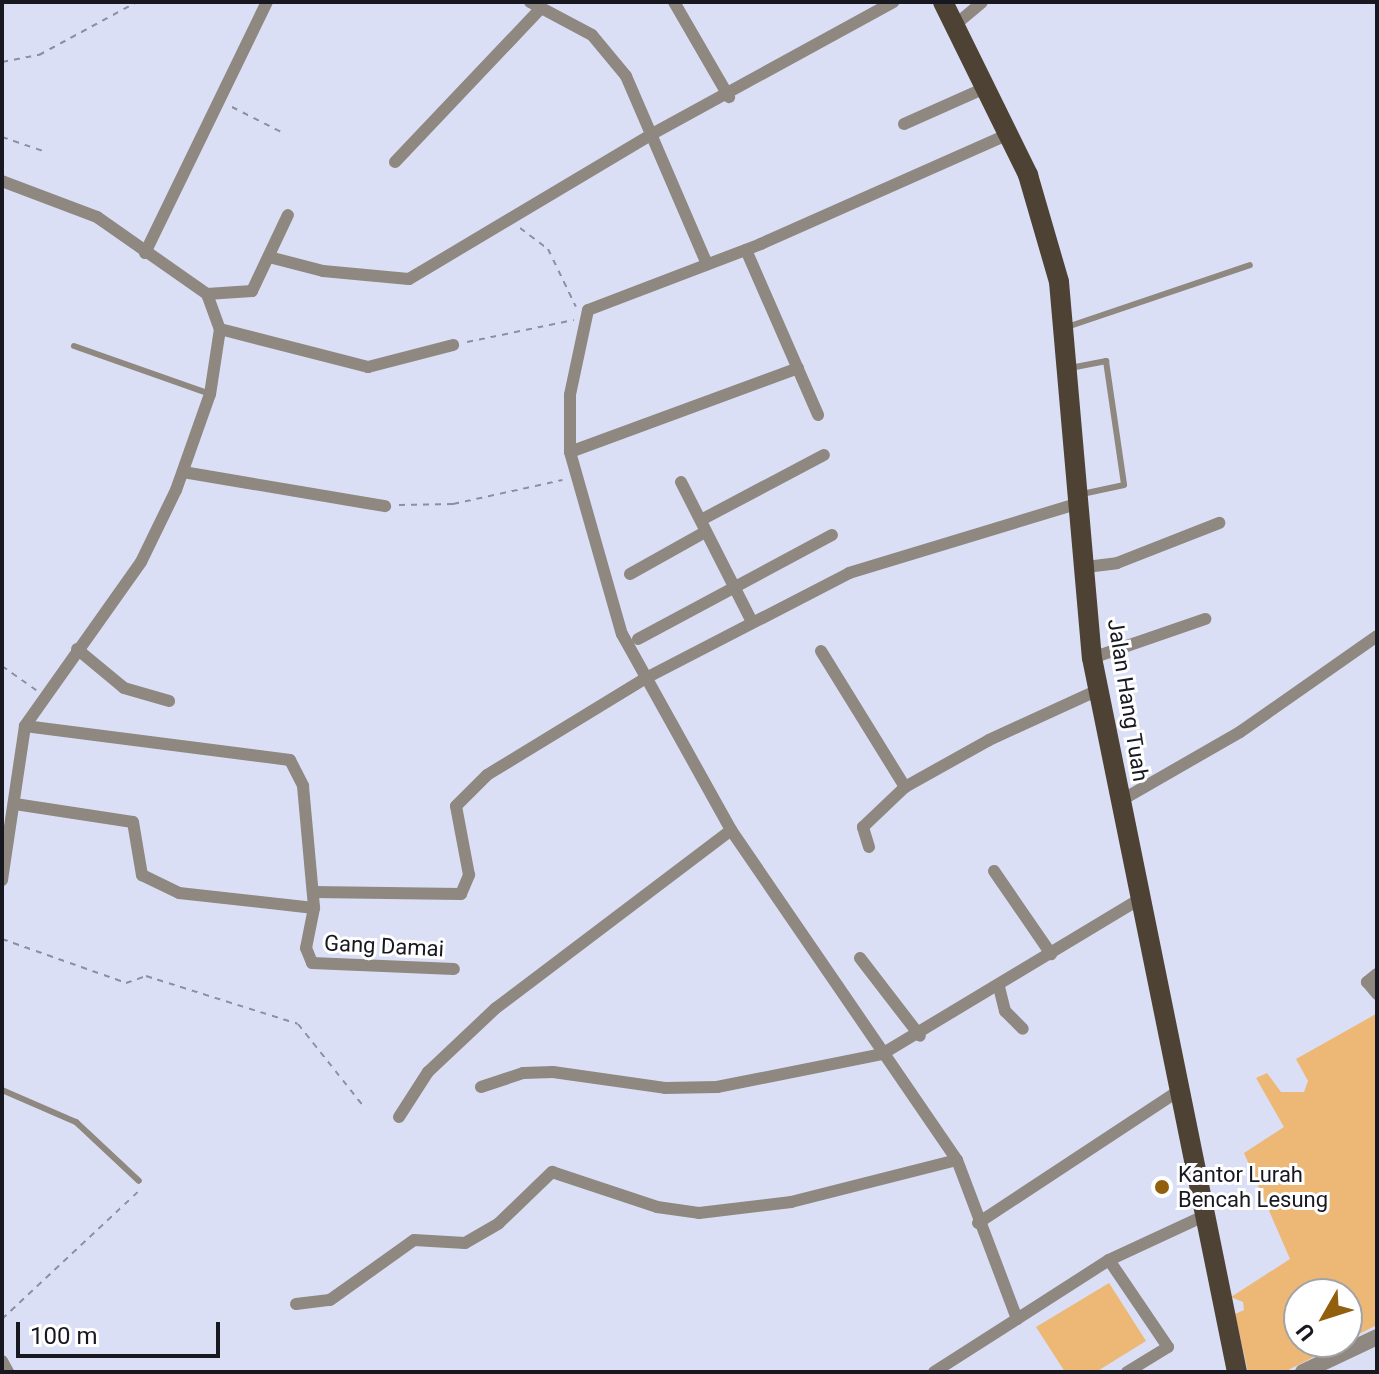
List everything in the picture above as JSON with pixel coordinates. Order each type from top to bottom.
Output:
[{"type":"main road","name":"Jalan Hang Tuah","points":[[943,2],[1011,133],[1043,213],[1063,328],[1092,658],[1236,1371]]},
{"type":"street","points":[[145,253],[216,100],[267,2]]},
{"type":"street","points":[[674,2],[729,97]]},
{"type":"street","points":[[269,257],[401,281],[654,133],[729,97],[893,2]]},
{"type":"street","points":[[955,25],[982,2]]},
{"type":"street","points":[[395,162],[535,5],[578,25],[605,48],[654,133],[707,264]]},
{"type":"street","points":[[904,124],[987,87]]},
{"type":"street","points":[[1011,133],[746,250],[586,316],[570,395],[570,452],[612,611],[646,678],[731,830],[957,1160],[978,1223],[1017,1319]]},
{"type":"street","points":[[2,181],[97,217],[207,294],[220,329],[210,394],[183,472],[141,562],[25,726],[10,810],[2,880]]},
{"type":"street","points":[[207,294],[252,291],[288,215]]},
{"type":"street","points":[[746,250],[818,415]]},
{"type":"street","points":[[220,329],[368,367],[453,345]]},
{"type":"street","points":[[570,452],[798,368]]},
{"type":"street","points":[[630,574],[703,526],[824,455]]},
{"type":"street","points":[[183,472],[385,506]]},
{"type":"street","points":[[681,482],[752,622]]},
{"type":"street","points":[[313,892],[461,894],[469,875],[454,823],[463,795],[646,678],[849,573],[1079,499]]},
{"type":"street","points":[[1086,567],[1117,563],[1219,523]]},
{"type":"street","points":[[638,639],[832,535]]},
{"type":"street","points":[[1092,658],[1205,619]]},
{"type":"street","points":[[1120,801],[1240,732],[1377,636]]},
{"type":"street","points":[[77,649],[124,688],[169,701]]},
{"type":"street","points":[[821,651],[905,787]]},
{"type":"street","points":[[869,847],[863,827],[905,787],[989,740],[1098,690]]},
{"type":"street","points":[[10,810],[133,822],[142,875],[179,893],[314,908],[303,786],[290,760],[25,726]]},
{"type":"street","points":[[399,1117],[428,1072],[479,1022],[731,830]]},
{"type":"street","points":[[994,871],[1051,954]]},
{"type":"street","points":[[481,1087],[523,1073],[553,1072],[665,1088],[717,1087],[882,1054],[920,1036],[1140,899]]},
{"type":"street","name":"Gang Damai","points":[[314,908],[306,948],[312,963],[454,969]]},
{"type":"street","points":[[860,958],[920,1036]]},
{"type":"street","points":[[1376,977],[1367,982],[1377,994]]},
{"type":"street","points":[[999,987],[1005,1011],[1023,1029]]},
{"type":"street","points":[[978,1223],[1178,1091]]},
{"type":"street","points":[[296,1304],[330,1300],[414,1240],[465,1243],[499,1223],[552,1172],[657,1207],[699,1213],[791,1202],[957,1160]]},
{"type":"street","points":[[934,1372],[1109,1260],[1206,1215]]},
{"type":"street","points":[[1109,1260],[1168,1347],[1127,1372]]},
{"type":"street","points":[[1303,1372],[1377,1337]]},
{"type":"street","points":[[2,1361],[8,1372]]},
{"type":"lane","points":[[1063,328],[1250,265]]},
{"type":"lane","points":[[74,346],[210,394]]},
{"type":"lane","points":[[1067,369],[1106,361],[1124,485],[1079,499]]},
{"type":"lane","points":[[2,1090],[76,1122],[139,1181]]},
{"type":"path","points":[[2,62],[39,55],[137,2]]},
{"type":"path","points":[[216,100],[281,132]]},
{"type":"path","points":[[2,137],[46,152]]},
{"type":"path","points":[[501,224],[542,241],[567,298],[586,316]]},
{"type":"path","points":[[453,345],[586,316]]},
{"type":"path","points":[[385,506],[453,504],[575,477]]},
{"type":"path","points":[[2,666],[44,695]]},
{"type":"path","points":[[2,939],[126,983],[146,976],[298,1024],[364,1107]]},
{"type":"path","points":[[2,1319],[141,1195],[139,1181]]},
{"type":"shaded area","points":[[1376,1014],[1377,1325],[1363,1332],[1363,1278],[1283,1278],[1283,1358],[1312,1358],[1284,1372],[1248,1372],[1235,1314],[1244,1310],[1243,1302],[1231,1297],[1290,1259],[1244,1153],[1284,1127],[1256,1078],[1267,1073],[1281,1092],[1304,1092],[1308,1081],[1296,1059]]},
{"type":"shaded area","points":[[1109,1283],[1146,1341],[1096,1372],[1065,1372],[1036,1327]]},
{"type":"place","name":"Kantor Lurah Bencah Lesung","points":[[1162,1187]]}]
